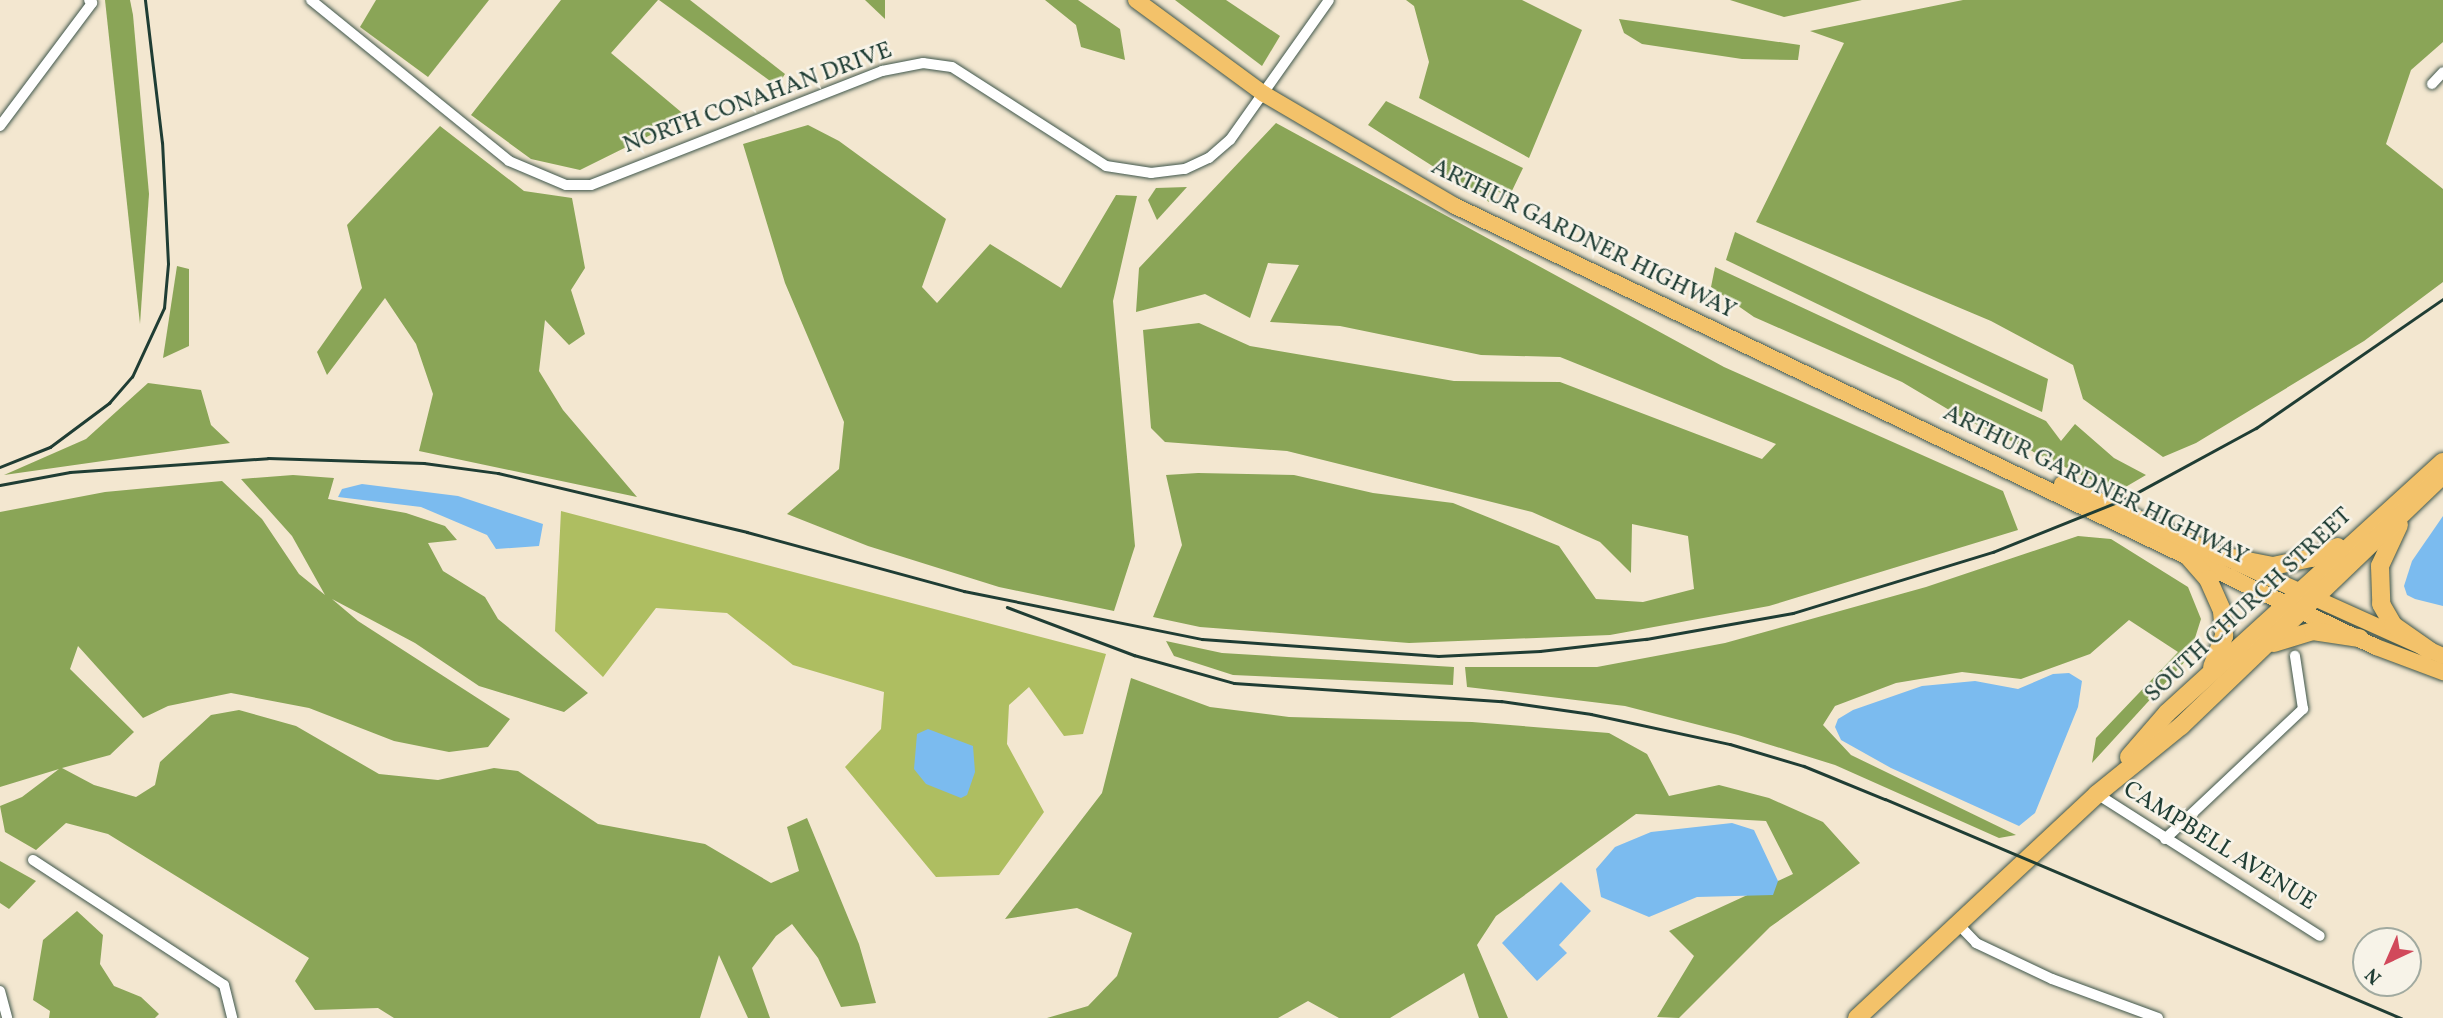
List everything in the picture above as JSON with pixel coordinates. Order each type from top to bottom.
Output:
[{"type":"highway","name":"SOUTH CHURCH STREET","points":[[1857,1018],[2097,794],[2181,726],[2262,649],[2300,601],[2357,538],[2443,462]]},
{"type":"highway","name":"SOUTH CHURCH STREET","points":[[2097,794],[2203,680],[2410,509],[2443,475]]},
{"type":"highway","points":[[2410,509],[2380,566],[2378,591],[2393,625],[2437,654]]},
{"type":"highway","points":[[2217,555],[2273,566],[2312,558],[2357,538]]},
{"type":"highway","points":[[2187,555],[2214,589],[2224,623],[2221,649],[2203,680]]},
{"type":"highway","points":[[2262,649],[2300,632],[2359,638]]},
{"type":"main road","name":"ARTHUR GARDNER HIGHWAY","points":[[1136,0],[1264,94],[1455,206],[2187,555],[2437,654]]},
{"type":"main road","name":"ARTHUR GARDNER HIGHWAY","points":[[1805,373],[2217,555],[2300,601],[2359,638],[2443,672]]},
{"type":"street","name":"NORTH CONAHAN DRIVE","points":[[311,0],[509,161],[566,185],[591,185],[882,71],[923,63],[952,67],[1120,171],[1185,169],[1209,158],[1230,140],[1329,0]]},
{"type":"street","points":[[0,126],[90,1]]},
{"type":"street","points":[[2432,83],[2443,72]]},
{"type":"street","points":[[0,106],[9,114]]},
{"type":"street","points":[[2165,839],[2303,709],[2295,656]]},
{"type":"street","name":"CAMPBELL AVENUE","points":[[2097,794],[2320,936]]},
{"type":"street","points":[[33,860],[224,985],[232,1018]]},
{"type":"street","points":[[1957,923],[1976,943],[2052,979],[2158,1018]]},
{"type":"street","points":[[0,991],[7,1018]]},
{"type":"green space","points":[[105,0],[130,0],[133,15],[149,194],[140,324]]},
{"type":"green space","points":[[376,0],[489,0],[428,77],[360,27]]},
{"type":"green space","points":[[561,0],[658,0],[611,53],[687,117],[580,170],[531,159],[471,115]]},
{"type":"green space","points":[[659,0],[690,0],[785,74],[777,86]]},
{"type":"green space","points":[[865,0],[885,0],[885,19]]},
{"type":"green space","points":[[1045,0],[1078,0],[1120,29],[1125,60],[1081,47],[1076,25]]},
{"type":"green space","points":[[1175,0],[1226,0],[1280,36],[1262,66]]},
{"type":"green space","points":[[1406,0],[1522,0],[1582,30],[1529,158],[1419,98],[1429,62],[1414,6]]},
{"type":"green space","points":[[1730,0],[1862,0],[1784,17]]},
{"type":"green space","points":[[1963,0],[2443,0],[2443,42],[2411,70],[2386,144],[2443,189],[2443,282],[2364,341],[2196,443],[2163,457],[2083,399],[2073,365],[1991,321],[1756,222],[1844,43],[1810,31]]},
{"type":"green space","points":[[1619,19],[1800,45],[1798,60],[1742,59],[1642,44],[1624,33]]},
{"type":"green space","points":[[1386,101],[1523,168],[1509,197],[1495,190],[1489,202],[1368,125]]},
{"type":"green space","points":[[1276,123],[1724,367],[2003,491],[2018,530],[1769,606],[1610,635],[1409,643],[1200,627],[1153,617],[1182,545],[1166,475],[1198,473],[1294,475],[1373,493],[1453,503],[1559,546],[1596,599],[1643,602],[1694,589],[1688,536],[1632,524],[1631,573],[1600,542],[1532,512],[1287,451],[1165,442],[1151,428],[1143,330],[1199,323],[1250,346],[1454,381],[1560,382],[1762,459],[1776,444],[1560,357],[1481,355],[1340,326],[1270,322],[1299,265],[1268,263],[1250,318],[1205,294],[1136,312],[1139,268]]},
{"type":"green space","points":[[808,125],[839,141],[946,219],[922,287],[937,303],[990,244],[1061,288],[1116,195],[1137,196],[1113,301],[1135,546],[1114,611],[999,587],[868,546],[787,514],[839,469],[844,422],[785,283],[743,144]]},
{"type":"green space","points":[[440,126],[524,191],[572,198],[585,268],[571,290],[585,334],[569,345],[545,320],[539,371],[563,410],[637,497],[419,451],[433,394],[416,344],[385,298],[327,375],[317,352],[362,288],[347,225]]},
{"type":"green space","points":[[1187,187],[1157,220],[1148,200],[1156,188]]},
{"type":"green space","points":[[1735,232],[2048,379],[2042,412],[1726,260]]},
{"type":"green space","points":[[177,266],[189,269],[189,346],[163,358]]},
{"type":"green space","points":[[1715,267],[2046,421],[2061,441],[2075,424],[2114,458],[2146,475],[2117,492],[1961,417],[1902,382],[1754,317],[1711,287]]},
{"type":"green space","points":[[148,383],[201,390],[211,425],[230,443],[4,475],[86,439]]},
{"type":"green space","points":[[293,475],[334,478],[328,499],[406,513],[445,526],[457,540],[428,543],[443,571],[485,597],[498,619],[588,693],[564,712],[479,686],[415,643],[332,599],[358,621],[510,719],[488,747],[449,752],[394,741],[309,708],[231,693],[168,706],[143,718],[78,646],[70,669],[134,732],[110,755],[62,768],[94,785],[136,797],[155,785],[160,762],[211,715],[239,710],[296,726],[379,774],[438,780],[494,768],[518,771],[598,824],[705,844],[771,883],[799,871],[787,827],[807,818],[859,944],[876,1003],[841,1007],[818,958],[792,924],[776,936],[752,968],[770,1018],[748,1018],[719,955],[700,1018],[394,1018],[378,1008],[315,1010],[295,981],[309,958],[108,834],[66,823],[36,850],[5,832],[0,806],[22,797],[59,769],[0,787],[0,512],[105,492],[222,481],[262,519],[299,574],[325,595],[292,536],[241,479]]},
{"type":"green space","points":[[561,511],[1106,654],[1083,734],[1064,736],[1029,687],[1009,705],[1007,744],[1044,812],[999,875],[936,877],[845,767],[881,729],[884,692],[793,665],[727,613],[656,608],[603,677],[555,631]]},
{"type":"green space","points":[[2078,536],[2111,539],[2188,587],[2201,619],[2189,657],[2092,763],[2096,738],[2178,652],[2129,620],[2090,654],[2021,679],[1962,672],[1896,683],[1835,706],[1823,725],[1851,755],[2016,835],[1999,838],[1835,765],[1738,735],[1625,706],[1467,687],[1465,667],[1597,667],[1725,643],[1926,587]]},
{"type":"green space","points":[[1166,641],[1222,653],[1454,667],[1453,685],[1233,675],[1174,656]]},
{"type":"green space","points":[[1131,678],[1210,707],[1289,717],[1472,722],[1609,733],[1647,754],[1669,796],[1719,785],[1769,798],[1823,822],[1860,863],[1770,927],[1679,1018],[1657,1017],[1694,956],[1669,931],[1793,874],[1766,821],[1636,814],[1496,916],[1477,945],[1508,1018],[1479,1018],[1464,973],[1390,1018],[1339,1018],[1308,1001],[1278,1018],[1047,1018],[1088,1006],[1117,976],[1132,933],[1077,908],[1005,919],[1102,793]]},
{"type":"green space","points":[[0,861],[36,881],[9,909],[0,903]]},
{"type":"green space","points":[[77,911],[103,935],[100,964],[114,986],[141,997],[159,1014],[155,1018],[49,1018],[50,1011],[33,1000],[43,940]]},
{"type":"water","points":[[362,484],[458,496],[543,524],[539,546],[496,549],[487,535],[421,507],[338,497],[342,489]]},
{"type":"water","points":[[2443,516],[2443,606],[2407,595],[2404,586],[2412,561]]},
{"type":"water","points":[[2069,673],[2082,681],[2078,707],[2035,813],[2019,826],[1891,768],[1841,740],[1835,727],[1838,719],[1853,710],[1922,686],[1975,681],[2018,689],[2053,674]]},
{"type":"water","points":[[928,729],[973,746],[975,772],[967,795],[961,798],[926,784],[914,769],[917,734]]},
{"type":"water","points":[[1732,823],[1754,830],[1778,881],[1773,895],[1697,897],[1649,917],[1601,897],[1596,869],[1615,847],[1651,832]]},
{"type":"water","points":[[1561,882],[1591,911],[1559,945],[1567,953],[1537,981],[1502,943]]},
{"type":"railway","points":[[0,467],[50,447],[109,403],[132,377],[164,308],[168,264],[162,143],[145,0]]},
{"type":"railway","points":[[0,485],[70,472],[268,458],[424,463],[498,473],[747,532],[964,591],[1202,639],[1438,656],[1540,651],[1646,639],[1793,613],[1993,552],[2127,498],[2256,428],[2443,299]]},
{"type":"railway","points":[[1007,607],[1134,655],[1234,683],[1501,701],[1591,714],[1730,744],[1804,766],[1885,799],[2401,1018]]}]
